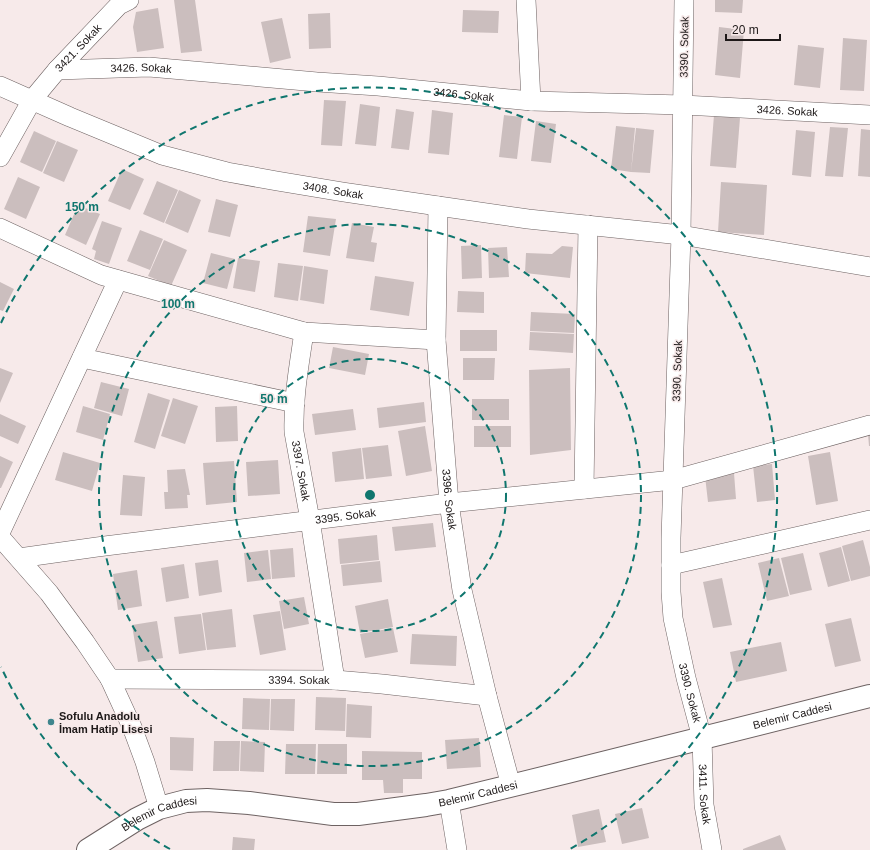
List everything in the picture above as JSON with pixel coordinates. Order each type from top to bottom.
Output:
[{"type":"street","points":[[526,0],[532,101]]},
{"type":"street","name":"3390. Sokak","points":[[684,0],[681,235],[670,538],[673,618],[686,678],[702,738]]},
{"type":"street","name":"3421. Sokak","points":[[0,157],[32,100],[57,70],[120,2]]},
{"type":"street","name":"3426. Sokak","points":[[57,70],[149,67],[378,86],[532,101],[683,105],[870,115]]},
{"type":"street","name":"3408. Sokak","points":[[0,86],[155,152],[227,172],[438,206],[528,218],[681,235],[870,267]]},
{"type":"street","name":"3396. Sokak","points":[[438,206],[436,340],[449,503],[462,590],[486,696],[511,786]]},
{"type":"street","points":[[584,489],[588,225]]},
{"type":"street","points":[[0,228],[101,275],[304,332],[436,340]]},
{"type":"street","points":[[0,533],[118,280]]},
{"type":"street","name":"3397. Sokak","points":[[304,332],[294,403],[294,432],[310,520],[335,680]]},
{"type":"street","points":[[82,358],[294,403]]},
{"type":"street","name":"3395. Sokak","points":[[19,558],[449,503],[673,480],[870,425]]},
{"type":"street","points":[[671,565],[870,520]]},
{"type":"street","points":[[0,537],[49,593],[69,619],[110,680],[132,727],[146,762],[159,808]]},
{"type":"street","name":"3394. Sokak","points":[[110,680],[335,680],[486,696]]},
{"type":"street","name":"Belemir Caddesi","points":[[88,850],[137,819],[159,808],[186,801],[206,800],[249,803],[333,814],[358,814],[411,807],[449,801],[870,696]]},
{"type":"street","name":"3411. Sokak","points":[[702,738],[704,805],[712,850]]},
{"type":"street","points":[[449,801],[457,850]]},
{"type":"building","points":[[174,0],[195,0],[202,51],[181,53]]},
{"type":"building","points":[[715,0],[743,0],[742,13],[715,12]]},
{"type":"building","points":[[158,8],[164,48],[137,52],[133,27],[136,12]]},
{"type":"building","points":[[463,10],[499,11],[498,33],[462,32]]},
{"type":"building","points":[[330,13],[331,48],[309,49],[308,14]]},
{"type":"building","points":[[282,18],[291,58],[270,63],[261,22]]},
{"type":"building","points":[[719,27],[744,30],[740,78],[715,75]]},
{"type":"building","points":[[843,38],[867,40],[864,91],[840,90]]},
{"type":"building","points":[[798,45],[824,48],[820,88],[794,85]]},
{"type":"building","points":[[324,100],[346,101],[342,146],[321,145]]},
{"type":"building","points":[[360,104],[380,107],[376,146],[355,144]]},
{"type":"building","points":[[396,109],[414,112],[409,150],[391,148]]},
{"type":"building","points":[[432,110],[453,113],[449,155],[428,153]]},
{"type":"building","points":[[504,115],[522,117],[517,159],[499,157]]},
{"type":"building","points":[[714,115],[740,118],[736,168],[710,166]]},
{"type":"building","points":[[536,121],[556,124],[551,163],[531,161]]},
{"type":"building","points":[[616,126],[635,128],[631,172],[611,169]]},
{"type":"building","points":[[830,127],[848,128],[843,177],[825,176]]},
{"type":"building","points":[[636,128],[654,130],[650,173],[631,172]]},
{"type":"building","points":[[861,129],[870,130],[870,177],[858,176]]},
{"type":"building","points":[[796,130],[815,132],[811,177],[792,175]]},
{"type":"building","points":[[34,131],[56,141],[42,172],[20,162]]},
{"type":"building","points":[[57,141],[78,150],[64,182],[43,173]]},
{"type":"building","points":[[122,169],[144,179],[130,210],[108,201]]},
{"type":"building","points":[[18,177],[40,187],[26,219],[4,209]]},
{"type":"building","points":[[157,181],[178,190],[164,223],[143,214]]},
{"type":"building","points":[[721,182],[767,185],[764,235],[718,232]]},
{"type":"building","points":[[179,190],[201,200],[188,233],[165,223]]},
{"type":"building","points":[[216,199],[238,205],[230,237],[208,232]]},
{"type":"building","points":[[78,205],[100,214],[86,245],[65,235]]},
{"type":"building","points":[[308,216],[336,219],[330,256],[303,252]]},
{"type":"building","points":[[102,221],[122,228],[109,264],[94,259],[96,251],[92,249]]},
{"type":"building","points":[[352,223],[374,227],[371,242],[377,243],[374,262],[346,258]]},
{"type":"building","points":[[140,230],[163,239],[150,270],[127,261]]},
{"type":"building","points":[[164,240],[187,250],[171,286],[148,276]]},
{"type":"building","points":[[481,245],[482,278],[462,279],[461,246]]},
{"type":"building","points":[[562,246],[573,247],[570,278],[525,273],[526,253],[552,254]]},
{"type":"building","points":[[507,247],[509,277],[489,278],[488,248]]},
{"type":"building","points":[[211,253],[235,259],[227,289],[203,283]]},
{"type":"building","points":[[238,258],[260,261],[255,292],[233,288]]},
{"type":"building","points":[[278,263],[303,266],[298,301],[274,297]]},
{"type":"building","points":[[304,266],[328,270],[324,304],[300,300]]},
{"type":"building","points":[[375,276],[414,282],[409,316],[370,310]]},
{"type":"building","points":[[0,282],[14,289],[3,311],[0,310]]},
{"type":"building","points":[[458,291],[484,292],[484,313],[457,312]]},
{"type":"building","points":[[531,312],[575,314],[574,333],[530,331]]},
{"type":"building","points":[[460,330],[497,330],[497,351],[460,351]]},
{"type":"building","points":[[530,332],[574,334],[573,353],[529,350]]},
{"type":"building","points":[[333,347],[369,354],[365,375],[329,368]]},
{"type":"building","points":[[463,358],[495,358],[494,380],[463,380]]},
{"type":"building","points":[[0,368],[13,373],[0,403]]},
{"type":"building","points":[[570,368],[571,450],[530,455],[529,370]]},
{"type":"building","points":[[101,382],[129,389],[122,416],[94,408]]},
{"type":"building","points":[[148,393],[170,400],[155,449],[134,442]]},
{"type":"building","points":[[173,398],[198,406],[185,444],[161,436]]},
{"type":"building","points":[[472,399],[509,399],[509,420],[472,420]]},
{"type":"building","points":[[424,402],[426,422],[379,428],[377,408]]},
{"type":"building","points":[[83,406],[110,414],[103,440],[76,432]]},
{"type":"building","points":[[237,406],[238,441],[216,442],[215,407]]},
{"type":"building","points":[[353,409],[356,430],[315,435],[312,414]]},
{"type":"building","points":[[0,414],[26,426],[18,444],[0,436]]},
{"type":"building","points":[[425,426],[432,471],[406,476],[398,431]]},
{"type":"building","points":[[474,426],[511,426],[511,447],[474,447]]},
{"type":"building","points":[[868,434],[870,434],[870,446],[869,446]]},
{"type":"building","points":[[388,445],[392,476],[366,479],[362,448]]},
{"type":"building","points":[[361,448],[364,479],[335,482],[332,452]]},
{"type":"building","points":[[63,452],[100,463],[92,491],[55,480]]},
{"type":"building","points":[[830,452],[838,501],[816,505],[808,456]]},
{"type":"building","points":[[0,456],[13,462],[1,488],[0,488]]},
{"type":"building","points":[[278,460],[280,494],[248,496],[246,462]]},
{"type":"building","points":[[234,461],[237,502],[206,505],[203,463]]},
{"type":"building","points":[[772,464],[775,500],[757,502],[753,466]]},
{"type":"building","points":[[185,469],[190,495],[187,495],[188,508],[165,509],[164,492],[168,492],[167,470]]},
{"type":"building","points":[[734,473],[736,499],[708,502],[705,476]]},
{"type":"building","points":[[123,475],[145,477],[142,516],[120,515]]},
{"type":"building","points":[[433,523],[436,547],[395,551],[392,527]]},
{"type":"building","points":[[377,535],[379,560],[340,564],[338,539]]},
{"type":"building","points":[[863,540],[870,567],[870,576],[851,581],[842,546]]},
{"type":"building","points":[[841,547],[850,581],[828,587],[819,553]]},
{"type":"building","points":[[293,548],[295,577],[272,579],[270,550]]},
{"type":"building","points":[[268,550],[271,579],[247,582],[244,553]]},
{"type":"building","points":[[803,553],[812,590],[790,595],[781,558]]},
{"type":"building","points":[[779,558],[789,596],[767,601],[758,563]]},
{"type":"building","points":[[218,560],[222,592],[199,596],[195,563]]},
{"type":"building","points":[[380,561],[382,582],[343,586],[341,565]]},
{"type":"building","points":[[184,564],[189,598],[166,602],[161,568]]},
{"type":"building","points":[[137,570],[142,606],[118,610],[113,574]]},
{"type":"building","points":[[722,578],[732,625],[713,628],[703,582]]},
{"type":"building","points":[[304,597],[309,624],[284,629],[279,601]]},
{"type":"building","points":[[388,599],[393,627],[360,633],[355,606]]},
{"type":"building","points":[[232,609],[236,647],[207,650],[202,613]]},
{"type":"building","points":[[280,611],[286,650],[260,655],[253,615]]},
{"type":"building","points":[[201,614],[206,650],[179,654],[174,617]]},
{"type":"building","points":[[851,618],[861,661],[835,667],[825,624]]},
{"type":"building","points":[[157,621],[163,658],[138,662],[132,625]]},
{"type":"building","points":[[393,628],[398,652],[365,658],[360,634]]},
{"type":"building","points":[[412,634],[457,636],[456,666],[410,664]]},
{"type":"building","points":[[781,642],[787,671],[736,682],[730,652]]},
{"type":"building","points":[[316,697],[346,698],[345,731],[315,730]]},
{"type":"building","points":[[243,698],[270,699],[269,730],[242,729]]},
{"type":"building","points":[[271,699],[295,699],[294,731],[270,730]]},
{"type":"building","points":[[347,704],[372,706],[371,738],[346,737]]},
{"type":"building","points":[[170,737],[194,738],[193,771],[170,770]]},
{"type":"building","points":[[479,738],[481,767],[447,769],[445,740]]},
{"type":"building","points":[[214,741],[240,741],[239,771],[213,771]]},
{"type":"building","points":[[241,741],[265,742],[264,772],[240,771]]},
{"type":"building","points":[[286,744],[316,744],[315,774],[285,774]]},
{"type":"building","points":[[318,744],[347,744],[347,774],[317,774]]},
{"type":"building","points":[[362,751],[422,752],[422,779],[403,779],[403,793],[384,793],[383,780],[362,780]]},
{"type":"building","points":[[642,808],[649,838],[622,844],[615,814]]},
{"type":"building","points":[[599,809],[606,842],[578,847],[572,815]]},
{"type":"building","points":[[780,835],[786,850],[743,850],[743,849]]},
{"type":"building","points":[[233,837],[255,839],[254,850],[232,850]]},
{"type":"place","name":"Sofulu Anadolu İmam Hatip Lisesi","points":[[51,722]]}]
